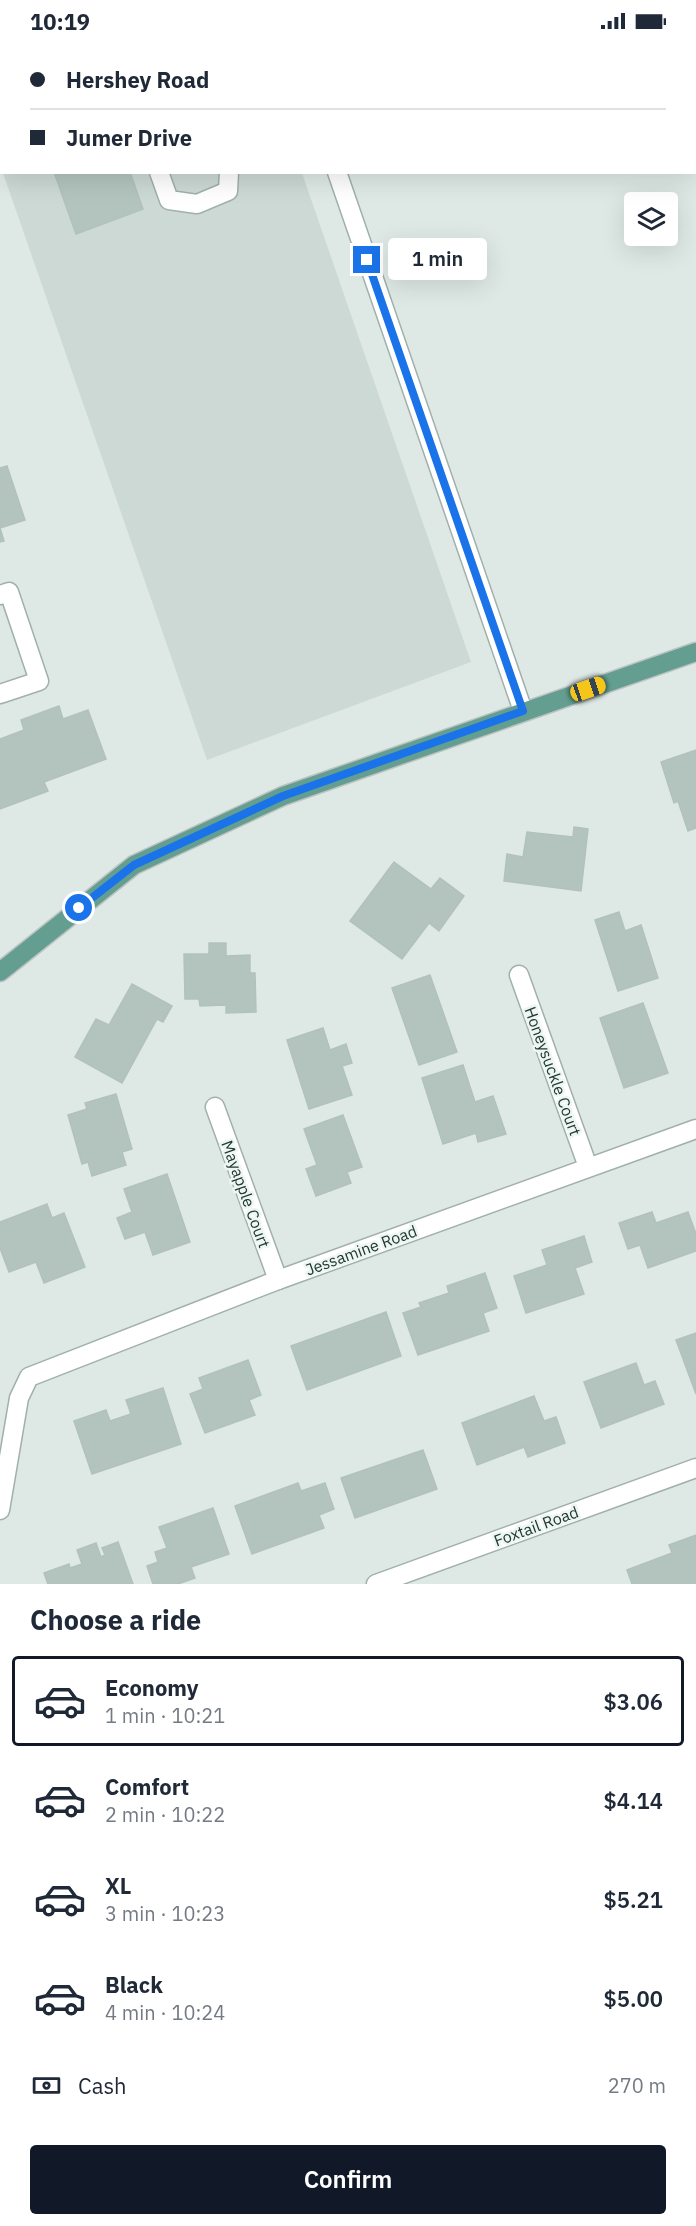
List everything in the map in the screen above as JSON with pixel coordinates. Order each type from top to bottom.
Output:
[{"type":"main road","points":[[0,972],[134,865],[283,796],[696,652]]},
{"type":"street","points":[[160,174],[169,200],[197,204],[228,191],[229,174]]},
{"type":"street","points":[[338,174],[523,711]]},
{"type":"street","points":[[0,595],[9,592],[39,681],[0,694]]},
{"type":"street","name":"Honeysuckle Court","points":[[519,975],[588,1167]]},
{"type":"street","name":"Mayapple Court","points":[[215,1107],[278,1280]]},
{"type":"street","name":"Jessamine Road","points":[[0,1510],[19,1398],[29,1377],[278,1280],[696,1129]]},
{"type":"street","name":"Foxtail Road","points":[[376,1584],[696,1468]]},
{"type":"shaded area","points":[[3,174],[302,174],[471,662],[207,760]]},
{"type":"building","points":[[55,174],[131,174],[143,209],[76,234]]},
{"type":"building","points":[[7,466],[25,520],[0,528],[0,468]]},
{"type":"building","points":[[0,528],[4,541],[0,542]]},
{"type":"building","points":[[59,706],[63,719],[88,710],[106,759],[44,782],[48,791],[0,809],[0,739],[24,730],[21,720]]},
{"type":"building","points":[[696,750],[696,828],[688,831],[678,801],[674,803],[661,762]]},
{"type":"building","points":[[574,827],[588,829],[581,891],[504,881],[507,854],[523,857],[527,832],[573,837]]},
{"type":"building","points":[[394,862],[431,889],[440,878],[464,896],[439,931],[429,923],[402,959],[350,921]]},
{"type":"building","points":[[619,912],[625,931],[641,925],[658,978],[618,991],[595,920]]},
{"type":"building","points":[[209,943],[226,943],[226,956],[250,955],[250,973],[255,973],[256,1012],[226,1013],[226,1005],[200,1006],[199,999],[185,999],[184,954],[209,954]]},
{"type":"building","points":[[430,975],[457,1052],[419,1065],[392,988]]},
{"type":"building","points":[[132,984],[172,1006],[163,1022],[157,1019],[122,1083],[75,1057],[96,1019],[109,1025]]},
{"type":"building","points":[[643,1003],[668,1073],[624,1088],[600,1018]]},
{"type":"building","points":[[323,1028],[330,1050],[346,1044],[352,1063],[342,1066],[352,1095],[309,1109],[287,1040]]},
{"type":"building","points":[[463,1065],[475,1102],[493,1096],[506,1134],[478,1142],[476,1133],[443,1144],[422,1078]]},
{"type":"building","points":[[116,1094],[132,1149],[122,1152],[126,1165],[92,1176],[88,1162],[82,1164],[68,1115],[87,1109],[85,1103]]},
{"type":"building","points":[[343,1115],[362,1167],[347,1172],[351,1183],[316,1196],[306,1169],[317,1165],[304,1129]]},
{"type":"building","points":[[167,1174],[190,1242],[153,1255],[145,1232],[125,1239],[117,1218],[132,1212],[124,1189]]},
{"type":"building","points":[[47,1204],[52,1218],[64,1213],[85,1267],[44,1283],[36,1262],[9,1272],[0,1248],[0,1222]]},
{"type":"building","points":[[652,1212],[656,1223],[688,1212],[696,1234],[696,1251],[648,1268],[640,1245],[628,1249],[619,1223]]},
{"type":"building","points":[[584,1236],[592,1262],[575,1268],[584,1294],[526,1313],[514,1276],[547,1265],[542,1250]]},
{"type":"building","points":[[485,1273],[497,1308],[483,1313],[489,1331],[418,1355],[403,1313],[421,1307],[419,1303],[449,1293],[447,1286]]},
{"type":"building","points":[[386,1312],[401,1356],[307,1390],[291,1346]]},
{"type":"building","points":[[696,1333],[696,1394],[676,1340]]},
{"type":"building","points":[[248,1360],[261,1395],[249,1400],[255,1415],[205,1433],[190,1394],[203,1389],[199,1378]]},
{"type":"building","points":[[636,1363],[644,1385],[655,1381],[664,1404],[601,1428],[584,1382]]},
{"type":"building","points":[[163,1388],[181,1444],[92,1474],[74,1421],[106,1410],[110,1421],[131,1414],[126,1400]]},
{"type":"building","points":[[534,1396],[544,1421],[556,1417],[565,1443],[528,1457],[524,1447],[477,1465],[462,1423]]},
{"type":"building","points":[[423,1450],[437,1489],[355,1518],[341,1478]]},
{"type":"building","points":[[298,1483],[301,1491],[325,1483],[334,1509],[319,1515],[324,1528],[252,1554],[235,1506]]},
{"type":"building","points":[[213,1508],[229,1554],[191,1567],[195,1578],[178,1584],[153,1584],[147,1566],[158,1562],[155,1552],[167,1548],[159,1527]]},
{"type":"building","points":[[696,1535],[696,1584],[632,1584],[627,1570],[672,1553],[669,1545]]},
{"type":"building","points":[[118,1542],[133,1584],[48,1584],[44,1573],[69,1564],[70,1568],[82,1564],[77,1550],[96,1543],[101,1557],[105,1555],[102,1548]]},
{"type":"route","points":[[79,908],[134,865],[283,796],[523,711],[367,260]]}]
